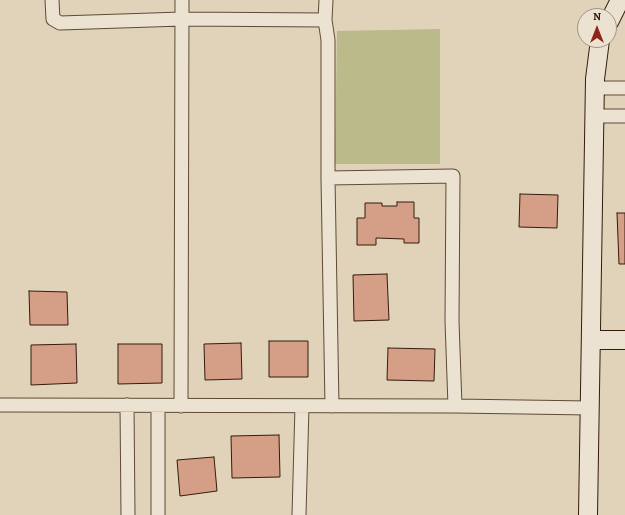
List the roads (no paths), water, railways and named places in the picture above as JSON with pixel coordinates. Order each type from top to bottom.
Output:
[{"type":"street","points":[[52,0],[53,20],[60,23],[182,19],[325,20]]},
{"type":"street","points":[[181,406],[182,0]]},
{"type":"street","points":[[326,0],[325,20],[328,40],[328,178],[332,406]]},
{"type":"street","points":[[588,515],[595,88],[599,48]]},
{"type":"street","points":[[595,88],[625,88]]},
{"type":"street","points":[[595,116],[625,116]]},
{"type":"street","points":[[328,178],[453,176],[452,321],[456,406]]},
{"type":"street","points":[[591,340],[625,340]]},
{"type":"street","points":[[0,405],[456,406],[590,408]]},
{"type":"street","points":[[127,405],[128,515]]},
{"type":"street","points":[[158,406],[158,515]]},
{"type":"street","points":[[299,515],[302,406]]}]
